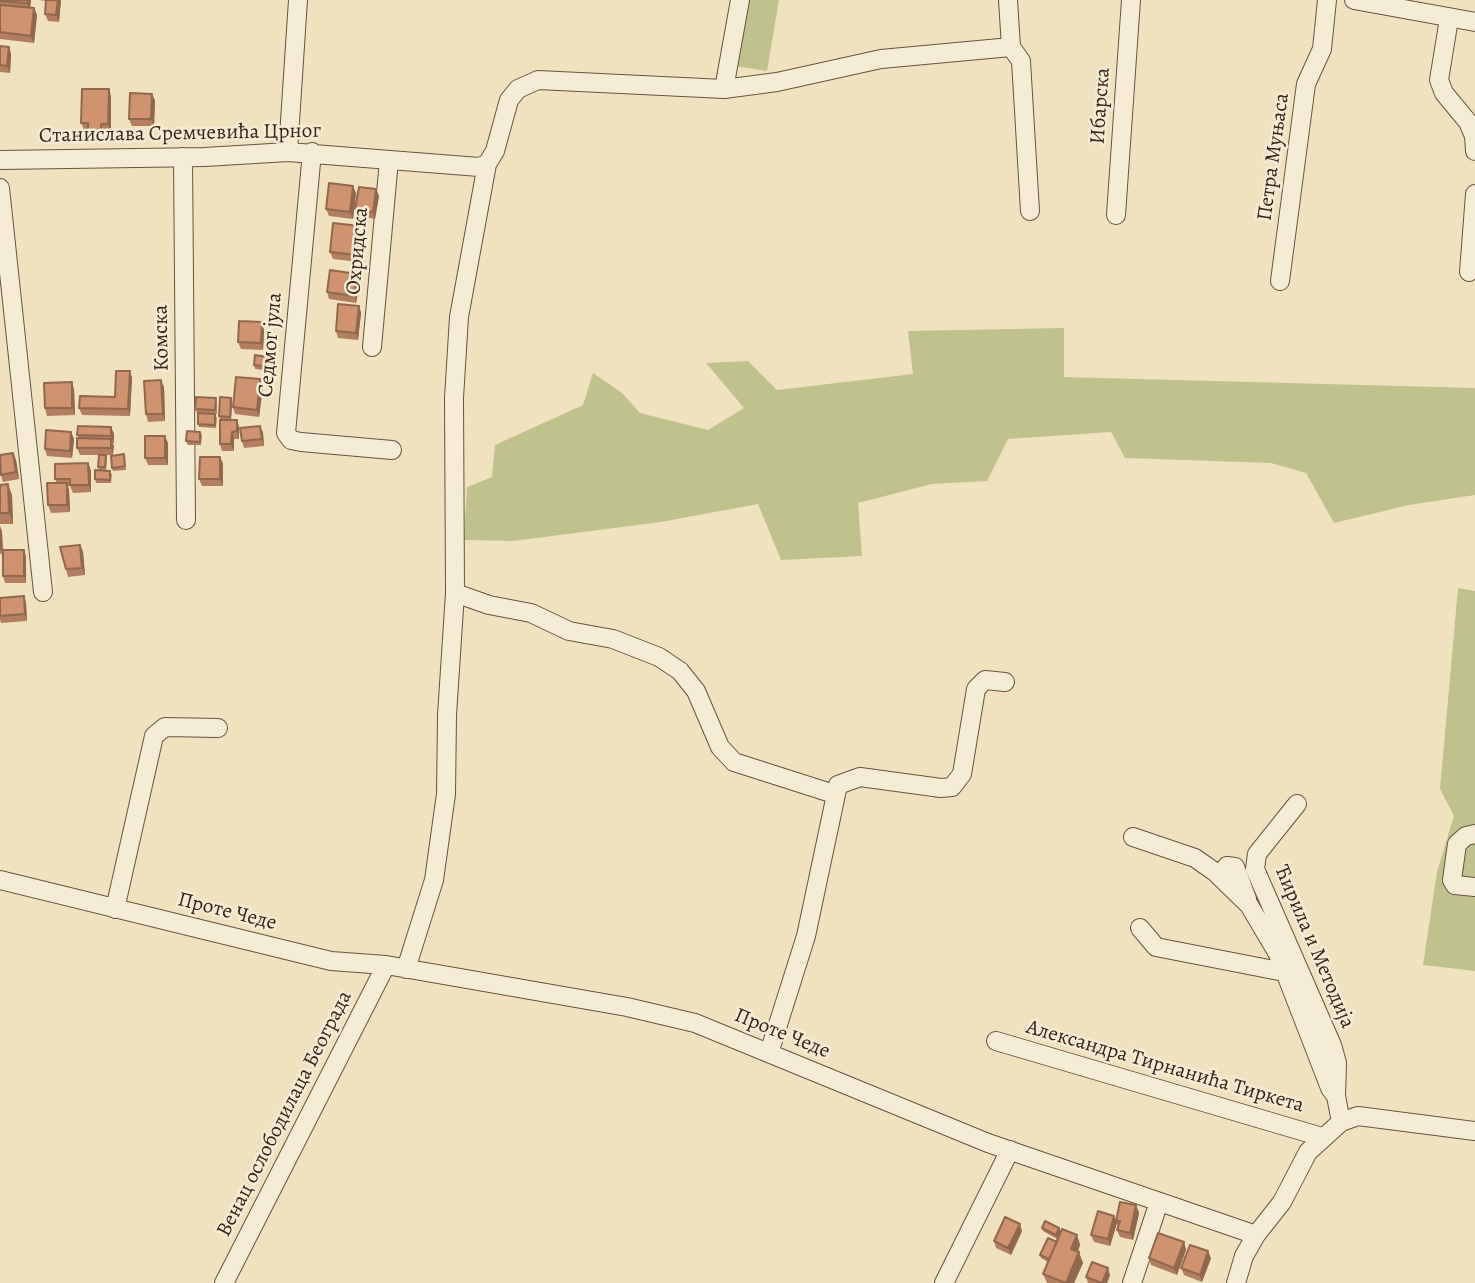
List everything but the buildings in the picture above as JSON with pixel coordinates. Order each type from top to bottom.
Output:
[{"type":"street","points":[[288,152],[298,0]]},
{"type":"street","points":[[724,89],[740,0]]},
{"type":"street","points":[[1008,0],[1011,47],[1021,61],[1030,211]]},
{"type":"street","name":"Ибарска","points":[[1116,215],[1131,0]]},
{"type":"street","name":"Петра Муњаса","points":[[1280,281],[1307,84],[1322,49],[1327,0]]},
{"type":"street","points":[[1354,0],[1384,3],[1449,19],[1475,22]]},
{"type":"street","points":[[1449,19],[1439,80],[1444,93],[1468,122],[1474,136],[1475,151]]},
{"type":"street","points":[[407,969],[434,880],[446,794],[447,715],[455,593],[454,398],[459,317],[488,164],[495,151],[509,100],[518,89],[538,80],[724,89],[777,82],[881,59],[1011,47]]},
{"type":"street","name":"Станислава Сремчевића Црног","points":[[0,160],[312,152],[469,168],[488,164]]},
{"type":"street","name":"Седмог јула","points":[[312,152],[286,433],[291,440],[301,442],[391,450]]},
{"type":"street","name":"Комска","points":[[183,157],[186,520]]},
{"type":"street","name":"Охридска","points":[[372,347],[389,160]]},
{"type":"street","points":[[0,188],[43,592]]},
{"type":"street","points":[[1469,272],[1475,194]]},
{"type":"street","points":[[455,593],[489,605],[531,613],[569,631],[613,639],[659,657],[680,671],[696,691],[720,747],[734,762],[834,794]]},
{"type":"street","points":[[769,1054],[806,936],[838,785],[860,777],[941,788],[952,787],[962,774],[976,689],[985,680],[1005,682]]},
{"type":"street","points":[[115,909],[154,736],[165,727],[218,728]]},
{"type":"street","name":"Ћирила и Методија","points":[[1297,804],[1256,854],[1255,869],[1332,1045],[1338,1078],[1336,1096],[1341,1122]]},
{"type":"street","points":[[1475,834],[1466,835],[1457,844],[1452,880],[1455,885],[1475,887]]},
{"type":"street","points":[[1133,837],[1183,853],[1219,876],[1227,866],[1235,867],[1249,905],[1270,936],[1306,1021],[1329,1088],[1336,1096]]},
{"type":"street","name":"Проте Чеде","points":[[0,880],[331,961],[386,965],[627,1007],[695,1023],[1010,1150],[1256,1235]]},
{"type":"street","points":[[1140,928],[1156,947],[1284,972]]},
{"type":"street","name":"Венац ослободилаца Београда","points":[[224,1283],[386,965]]},
{"type":"street","name":"Александра Тирнанића Тиркета","points":[[996,1041],[1322,1137]]},
{"type":"street","points":[[1236,1283],[1244,1256],[1256,1235],[1271,1219],[1308,1152],[1341,1122],[1359,1116],[1475,1131]]},
{"type":"street","points":[[944,1283],[1010,1150]]},
{"type":"street","points":[[1132,1283],[1158,1202]]},
{"type":"green space","points":[[746,0],[779,0],[767,71],[735,66]]},
{"type":"green space","points":[[1064,328],[1064,377],[1475,388],[1475,495],[1409,505],[1334,523],[1306,473],[1271,463],[1125,458],[1111,432],[1008,439],[987,481],[932,484],[858,503],[862,556],[781,560],[758,504],[661,522],[513,541],[464,540],[467,487],[492,477],[495,445],[583,405],[593,373],[622,393],[640,413],[708,430],[744,408],[706,363],[748,361],[777,390],[913,374],[908,331]]},
{"type":"green space","points":[[1458,588],[1475,591],[1475,971],[1423,965],[1437,872],[1454,816],[1440,789]]}]
